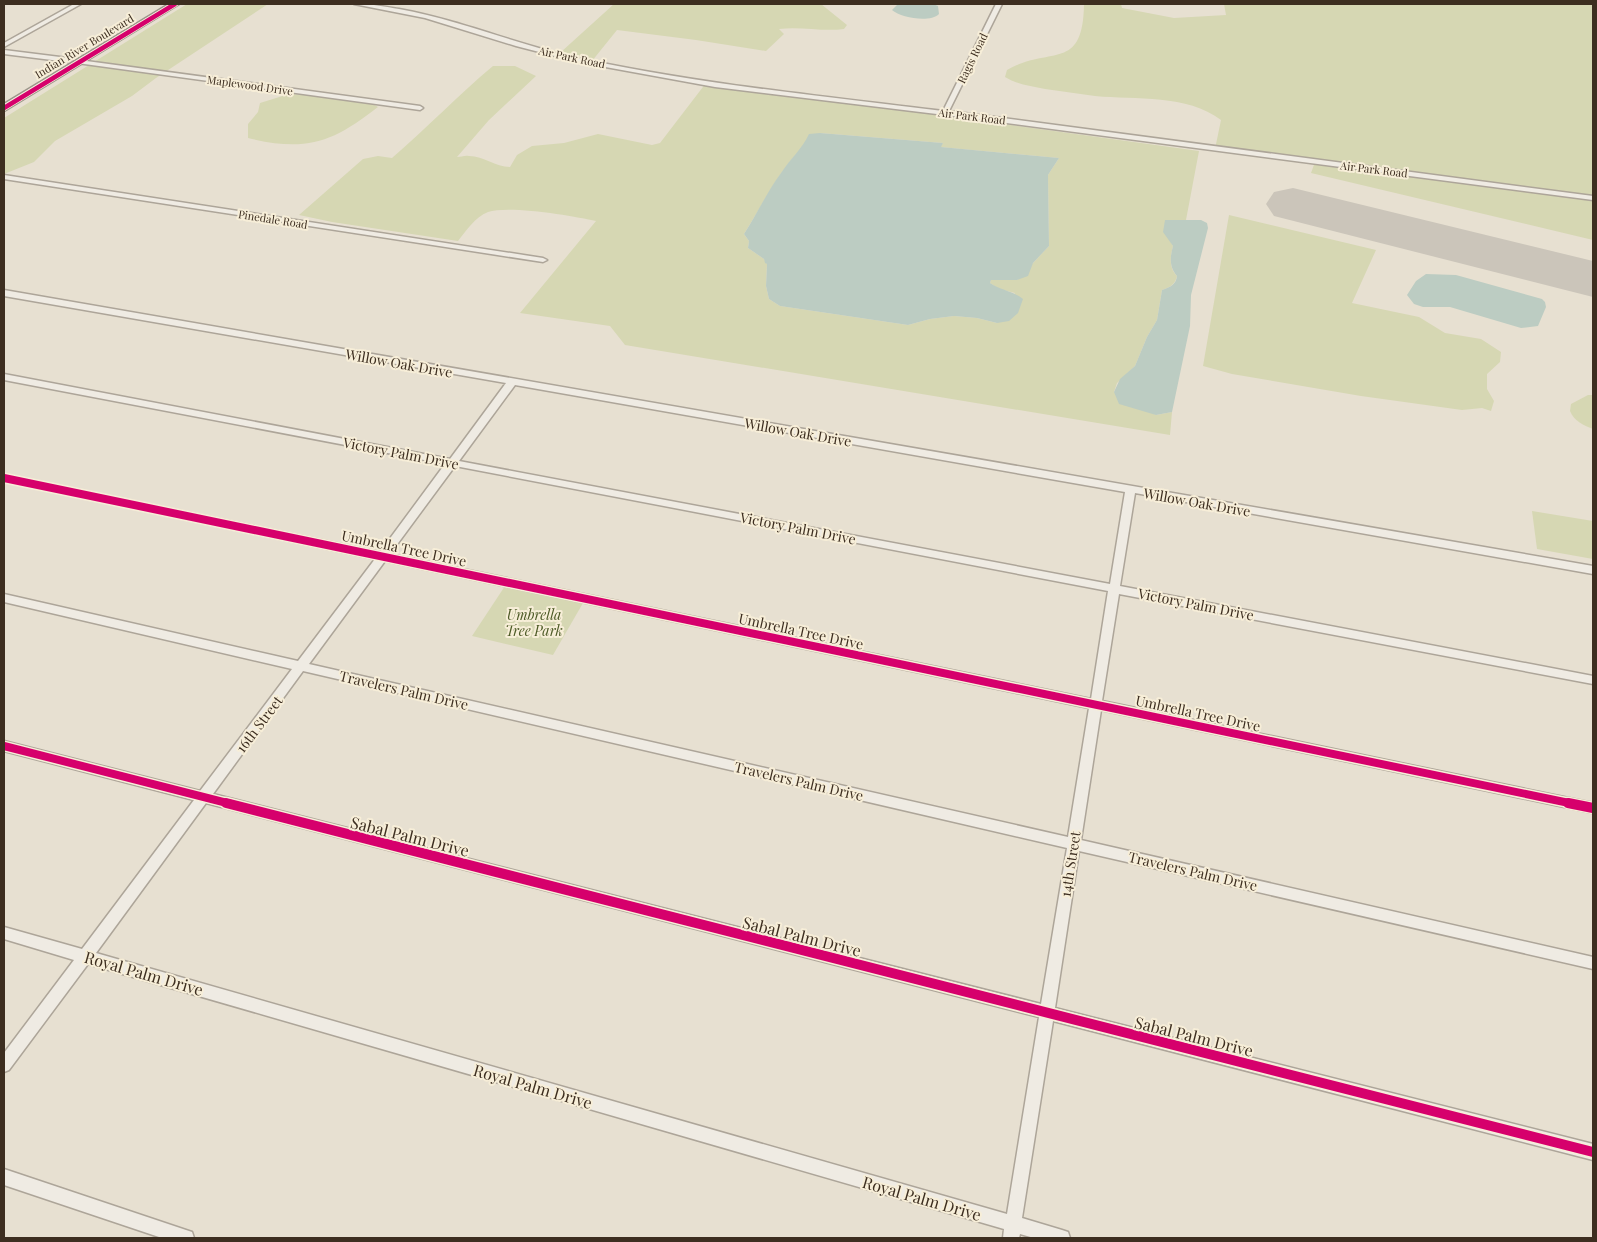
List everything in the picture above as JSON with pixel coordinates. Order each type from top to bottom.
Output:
[{"type":"main road","name":"Indian River Boulevard","points":[[79,58],[162,4]]},
{"type":"main road","name":"Indian River Boulevard","points":[[4,99],[175,4]]},
{"type":"main road","name":"Indian River Boulevard","points":[[4,108],[67,65]]},
{"type":"street","points":[[4,45],[78,4]]},
{"type":"street","name":"Air Park Road","points":[[357,4],[426,16],[518,45],[578,60],[715,85],[946,113],[1593,198]]},
{"type":"street","name":"Ragis Road","points":[[946,113],[999,4]]},
{"type":"street","points":[[4,52],[67,65]]},
{"type":"street","name":"Maplewood Drive","points":[[79,58],[420,108]]},
{"type":"street","name":"Pinedale Road","points":[[4,177],[543,260]]},
{"type":"street","name":"Willow Oak Drive","points":[[4,293],[1593,570]]},
{"type":"street","name":"Victory Palm Drive","points":[[4,377],[1593,680]]},
{"type":"street","name":"16th Street","points":[[4,1065],[512,382]]},
{"type":"street","name":"Umbrella Tree Drive","points":[[4,478],[1593,808]]},
{"type":"street","name":"14th Street","points":[[1012,1231],[1130,490]]},
{"type":"street","name":"Travelers Palm Drive","points":[[4,598],[1593,963]]},
{"type":"street","name":"Sabal Palm Drive","points":[[4,746],[1593,1152]]},
{"type":"street","name":"Royal Palm Drive","points":[[4,933],[1012,1231],[1062,1238]]},
{"type":"street","points":[[4,1177],[186,1238]]},
{"type":"green space","points":[[187,4],[268,4],[132,96],[55,141],[34,162],[4,174],[4,118]]},
{"type":"green space","points":[[614,4],[821,4],[847,25],[844,29],[836,30],[779,29],[784,34],[766,51],[617,30],[592,61],[561,52]]},
{"type":"green space","points":[[1084,4],[1121,4],[1122,8],[1174,18],[1226,15],[1224,4],[1593,4],[1593,240],[1311,173],[1315,162],[1215,149],[1221,120],[1193,106],[1161,100],[1095,96],[1045,89],[1020,84],[1005,77],[1007,70],[1023,63],[1061,54],[1071,49],[1078,40],[1082,26]]},
{"type":"green space","points":[[493,66],[515,66],[536,76],[489,120],[457,157],[474,156],[505,167],[510,167],[517,155],[532,146],[564,143],[598,134],[652,145],[660,143],[706,83],[1199,151],[1186,220],[1165,220],[1168,237],[1173,246],[1171,262],[1174,273],[1177,276],[1175,282],[1162,290],[1157,320],[1147,337],[1135,366],[1117,383],[1114,392],[1156,415],[1172,412],[1170,435],[625,345],[610,326],[520,313],[596,221],[526,210],[498,210],[488,212],[479,217],[458,241],[332,222],[299,215],[363,159],[378,156],[392,158]],"holes":[[[820,133],[943,143],[940,147],[1059,158],[1048,175],[1049,246],[1017,280],[991,280],[990,283],[999,289],[1015,293],[997,323],[977,318],[954,316],[930,319],[908,325],[780,306],[769,299],[766,286],[767,264],[764,259],[748,248],[749,241],[744,234],[777,179],[807,143]]]},
{"type":"green space","points":[[289,94],[360,97],[378,107],[346,129],[318,141],[286,144],[248,138],[248,124],[258,112],[260,103]]},
{"type":"green space","points":[[1229,215],[1376,250],[1352,303],[1419,317],[1445,333],[1481,339],[1501,352],[1500,362],[1487,374],[1487,389],[1494,401],[1491,411],[1482,408],[1462,410],[1361,396],[1232,374],[1203,366]]},
{"type":"green space","points":[[1588,395],[1593,395],[1593,429],[1576,420],[1570,411],[1571,404]]},
{"type":"green space","points":[[1532,511],[1593,521],[1593,559],[1537,549]]},
{"type":"green space","name":"Umbrella Tree Park","points":[[505,586],[583,603],[553,655],[472,636]]},
{"type":"shaded area","points":[[898,4],[933,4],[938,6],[939,14],[935,17],[923,19],[908,17],[892,10]]},
{"type":"shaded area","points":[[820,133],[943,143],[941,147],[1059,158],[1048,175],[1049,246],[1033,263],[1028,276],[1017,280],[991,280],[990,283],[1023,299],[1018,313],[1009,321],[997,323],[977,318],[954,316],[930,319],[908,325],[780,306],[769,299],[766,286],[767,264],[764,259],[748,248],[749,241],[744,234],[776,180],[809,134]]},
{"type":"shaded area","points":[[1165,220],[1201,220],[1207,223],[1208,228],[1191,295],[1190,326],[1172,412],[1156,415],[1119,404],[1114,392],[1120,379],[1135,366],[1147,337],[1157,320],[1162,290],[1172,285],[1177,276],[1171,262],[1173,246],[1163,232]]},
{"type":"shaded area","points":[[1426,274],[1456,275],[1542,299],[1546,307],[1538,326],[1521,328],[1450,307],[1423,307],[1414,304],[1407,295],[1416,281]]},
{"type":"runway","points":[[1293,204],[1593,279]]},
{"type":"cycle path","points":[[4,108],[175,4]]},
{"type":"cycle path","points":[[4,478],[1593,808]]},
{"type":"cycle path","points":[[4,746],[1593,1152]]}]
